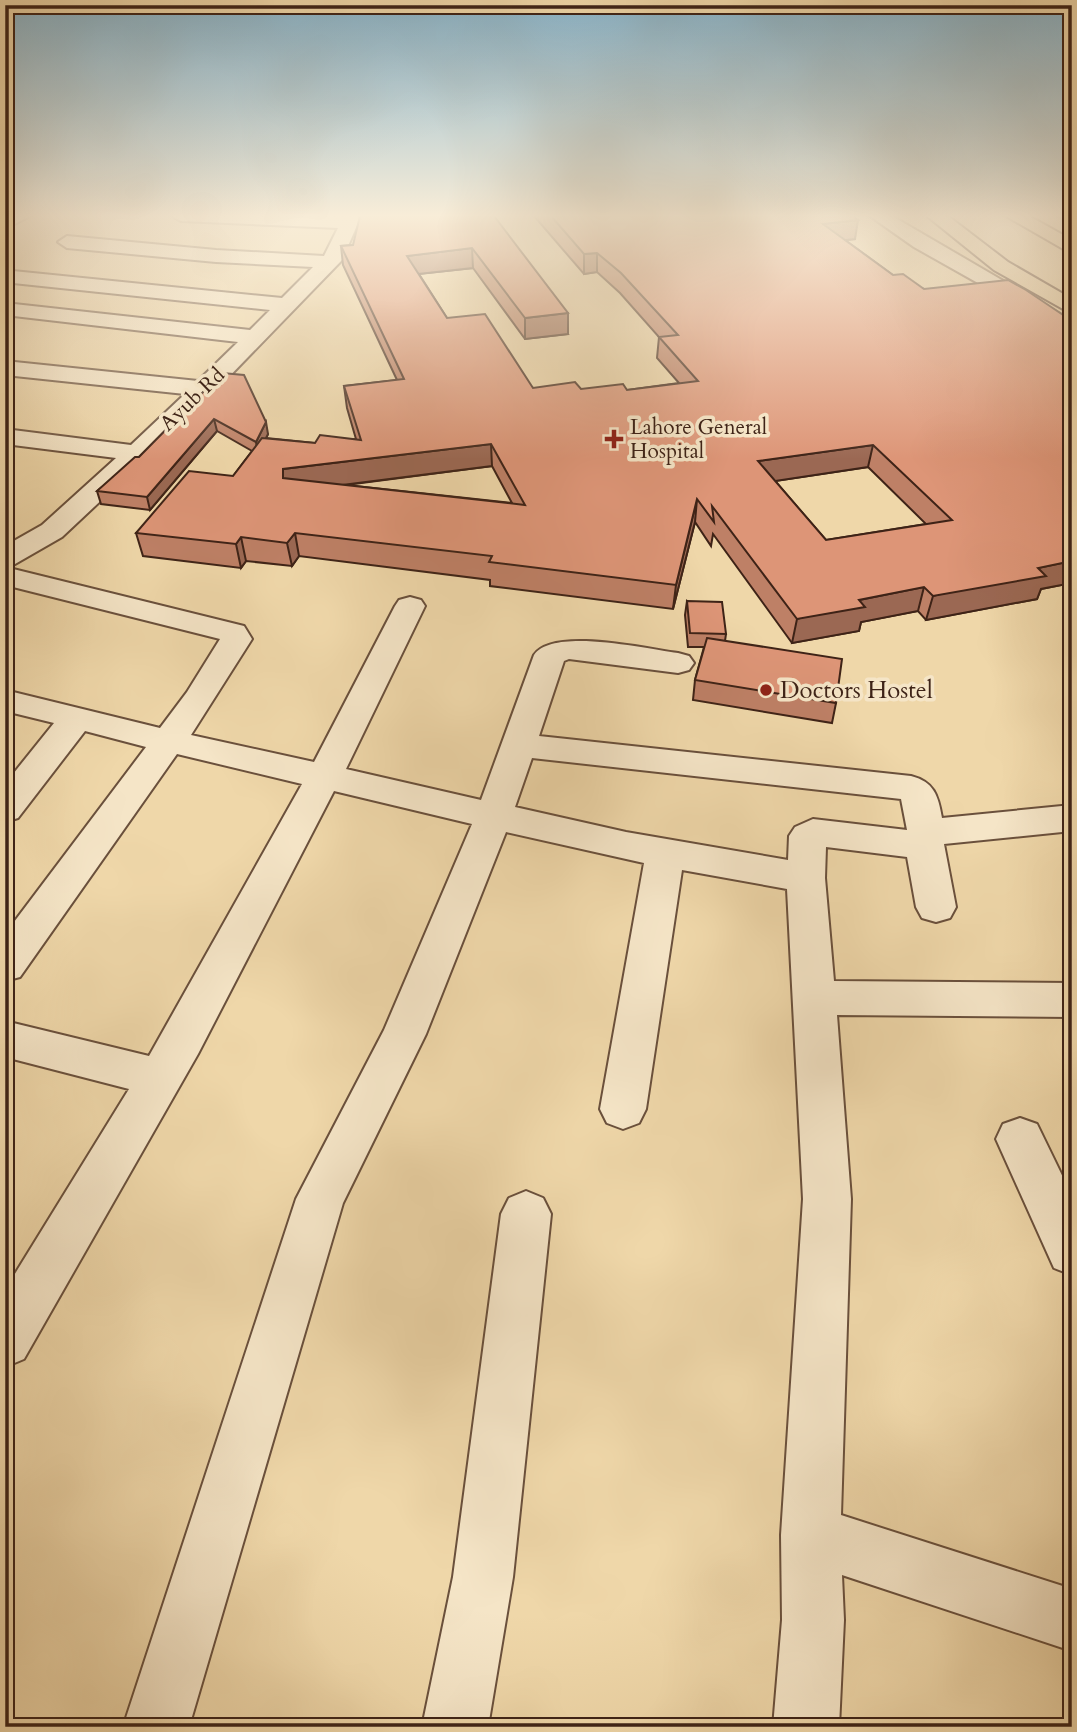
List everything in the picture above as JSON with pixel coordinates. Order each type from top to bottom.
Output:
[{"type":"main road","points":[[1053,297],[1072,308]]},
{"type":"street","points":[[199,297],[286,305]]},
{"type":"street","name":"Ayub Rd","points":[[5,558],[52,531],[203,390],[294,297]]},
{"type":"street","points":[[1019,297],[1072,330]]},
{"type":"street","points":[[5,309],[254,337]]},
{"type":"street","points":[[63,335],[84,318]]},
{"type":"street","points":[[11,374],[42,353]]},
{"type":"street","points":[[11,374],[203,390]]},
{"type":"street","points":[[5,436],[136,453]]},
{"type":"street","points":[[5,576],[236,635],[200,698],[12,946]]},
{"type":"street","points":[[5,1340],[160,1078],[324,777],[410,606]]},
{"type":"street","points":[[156,1727],[320,1199],[404,1034],[494,816],[550,655],[566,649],[678,663]]},
{"type":"street","points":[[5,700],[494,816],[665,854],[806,878]]},
{"type":"street","points":[[8,801],[76,718]]},
{"type":"street","points":[[519,745],[911,788],[920,796],[936,907]]},
{"type":"street","points":[[806,1727],[813,1620],[811,1535],[827,1199],[806,878],[808,836],[813,832],[925,839],[985,825],[1072,818]]},
{"type":"street","points":[[623,1109],[665,854]]},
{"type":"street","points":[[813,998],[1072,1000]]},
{"type":"street","points":[[5,1039],[160,1078]]},
{"type":"street","points":[[1020,1139],[1055,1182],[1072,1251]]},
{"type":"street","points":[[455,1727],[483,1577],[526,1214]]},
{"type":"street","points":[[811,1535],[1072,1620]]},
{"type":"building","points":[[365,297],[433,297],[447,318],[485,314],[533,388],[575,382],[581,389],[623,384],[627,390],[698,381],[659,337],[678,335],[643,297],[1036,297],[1072,321],[1072,561],[1038,568],[1046,576],[933,596],[924,587],[859,600],[865,607],[797,619],[712,506],[714,522],[697,499],[676,585],[489,562],[492,556],[295,533],[287,543],[241,537],[236,544],[136,533],[189,471],[233,476],[262,438],[315,443],[320,435],[361,440],[344,386],[404,379]],"holes":[[[491,444],[525,505],[283,478],[283,469]],[[873,445],[952,520],[826,540],[758,461]]]},
{"type":"building","points":[[509,297],[556,297],[568,313],[525,318]]},
{"type":"building","points":[[222,373],[244,375],[266,422],[256,442],[214,419],[147,497],[97,491],[135,457],[139,457]]},
{"type":"building","points":[[687,601],[722,602],[726,634],[690,633]]},
{"type":"building","points":[[707,638],[842,659],[836,703],[695,680]]},
{"type":"place","name":"Lahore General Hospital","points":[[614,439]]},
{"type":"place","name":"Doctors Hostel","points":[[766,690]]}]
